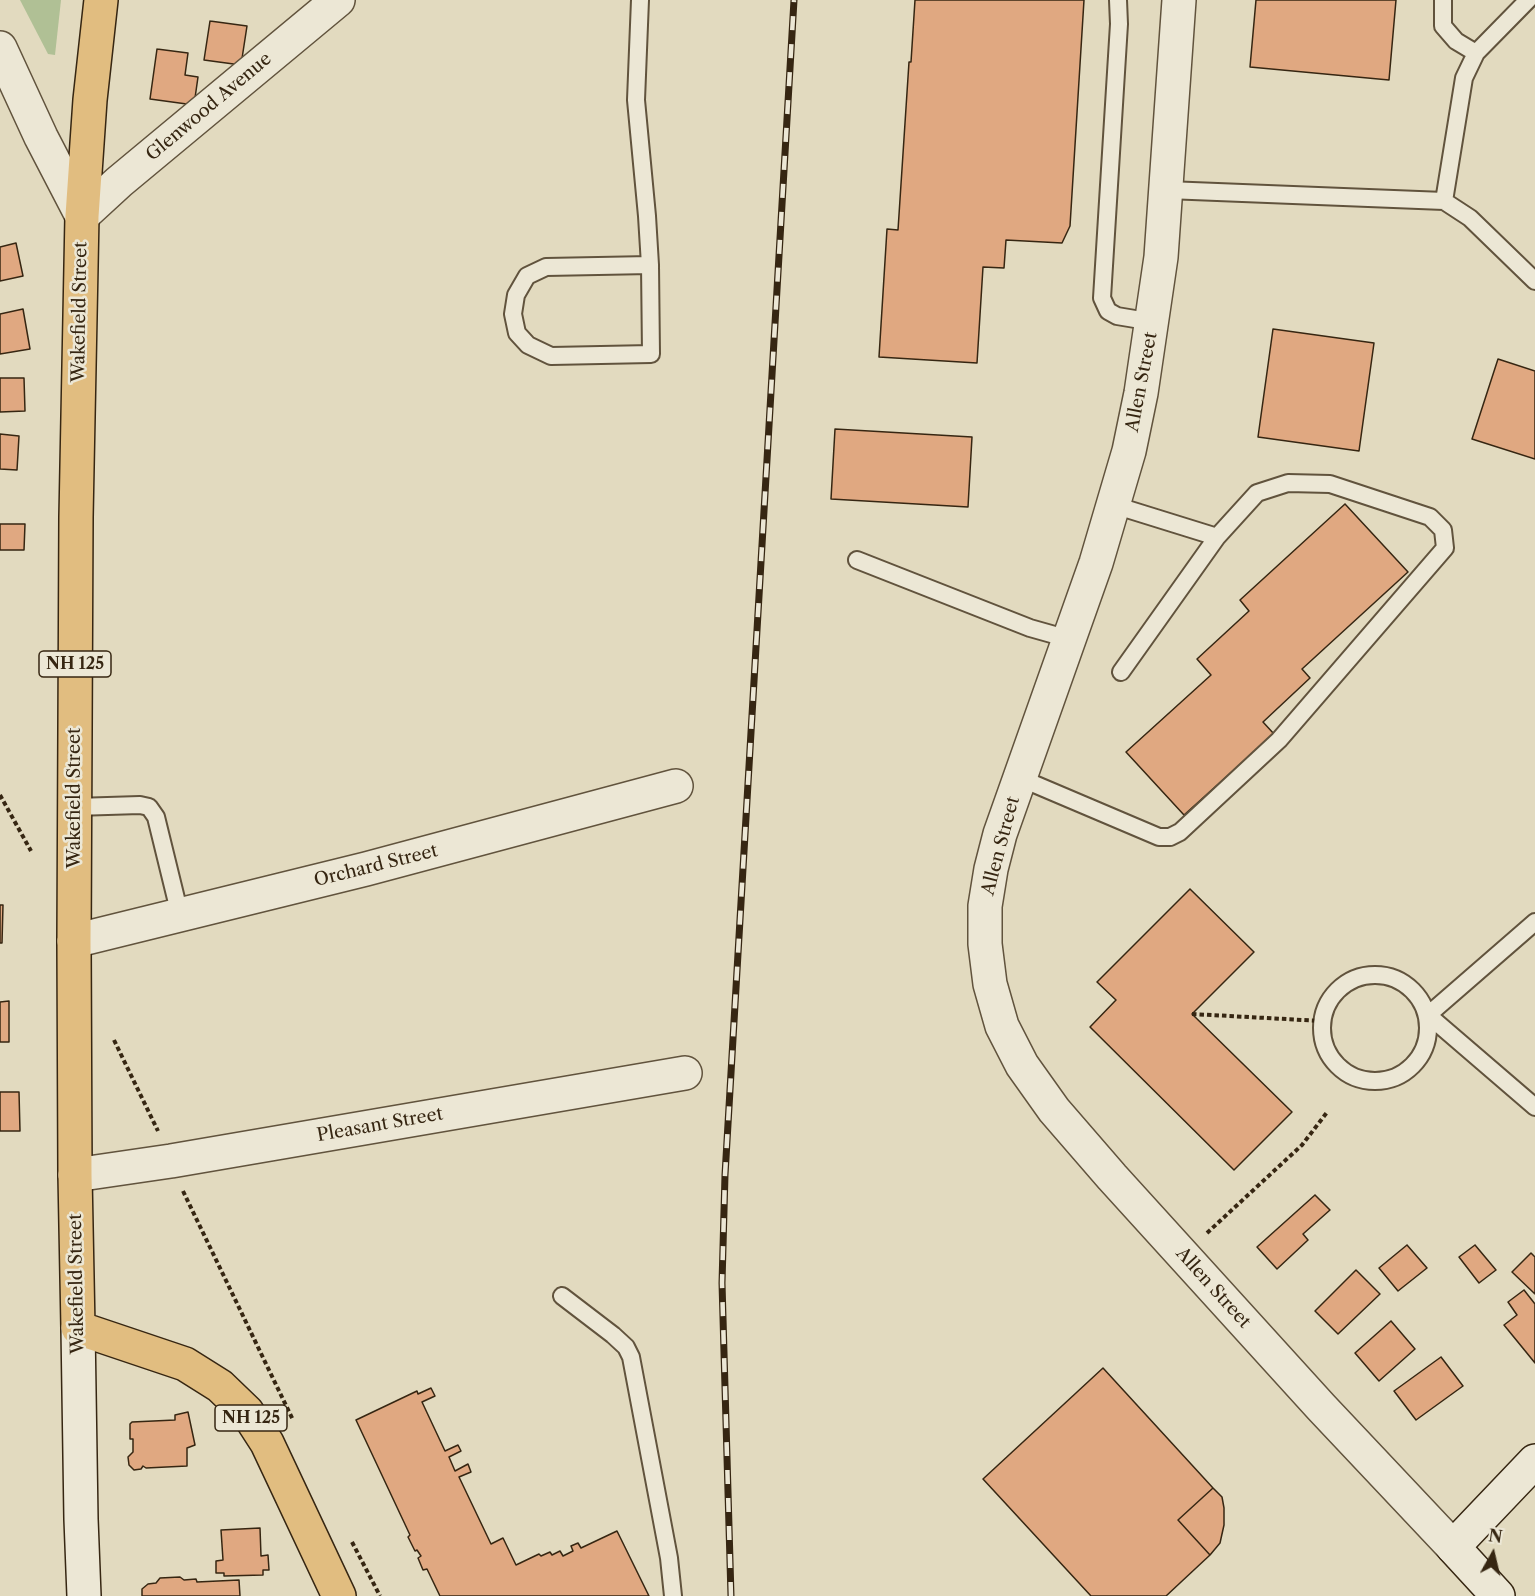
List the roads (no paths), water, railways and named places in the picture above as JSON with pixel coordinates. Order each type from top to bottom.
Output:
[{"type":"main road","name":"Wakefield Street","points":[[78,1328],[74,941],[76,517],[82,216],[90,100],[101,0]]},
{"type":"main road","name":"NH 125","points":[[78,1328],[185,1364],[220,1386],[247,1412],[267,1443],[339,1596]]},
{"type":"street","name":"Glenwood Avenue","points":[[82,216],[119,182],[338,0]]},
{"type":"street","name":"Allen Street","points":[[1179,0],[1167,190],[1153,322],[1141,393],[1129,451],[1096,563],[1000,834],[991,869],[985,906],[985,944],[990,984],[1002,1026],[1022,1065],[1054,1110],[1321,1407],[1498,1596]]},
{"type":"street","points":[[0,48],[41,137],[82,216]]},
{"type":"street","name":"Orchard Street","points":[[74,941],[378,866],[676,786]]},
{"type":"street","name":"Pleasant Street","points":[[75,1176],[685,1073]]},
{"type":"street","name":"Wakefield Street","points":[[78,1328],[84,1596]]},
{"type":"street","points":[[1453,1547],[1535,1461]]},
{"type":"lane","points":[[640,0],[636,100],[650,265],[651,354],[551,356],[528,345],[517,333],[513,314],[516,295],[527,276],[546,267],[650,265]]},
{"type":"lane","points":[[1118,0],[1119,24],[1102,298],[1108,311],[1117,316],[1153,322]]},
{"type":"lane","points":[[1443,0],[1443,26],[1456,41],[1476,53]]},
{"type":"lane","points":[[1444,201],[1464,78],[1476,53],[1528,0]]},
{"type":"lane","points":[[1167,190],[1444,201],[1470,218],[1535,281]]},
{"type":"lane","points":[[1020,778],[1159,837],[1170,837],[1180,832],[1279,740],[1445,548],[1443,530],[1430,517],[1330,484],[1288,483],[1257,493],[1217,537],[1120,672]]},
{"type":"lane","points":[[1114,505],[1217,537]]},
{"type":"lane","points":[[857,560],[1030,628],[1069,639]]},
{"type":"lane","points":[[75,807],[140,805],[149,807],[156,817],[180,915]]},
{"type":"lane","points":[[1535,922],[1428,1015],[1428,1037],[1422,1054],[1410,1069],[1390,1079],[1371,1081],[1353,1077],[1336,1065],[1326,1049],[1321,1027],[1325,1009],[1335,992],[1350,981],[1361,976],[1379,975],[1398,979],[1407,984],[1420,998],[1428,1015],[1535,1107]]},
{"type":"lane","points":[[562,1296],[614,1335],[626,1347],[631,1357],[669,1558],[673,1596]]},
{"type":"railway","points":[[731,1596],[722,1283],[725,1175],[794,0]]}]
